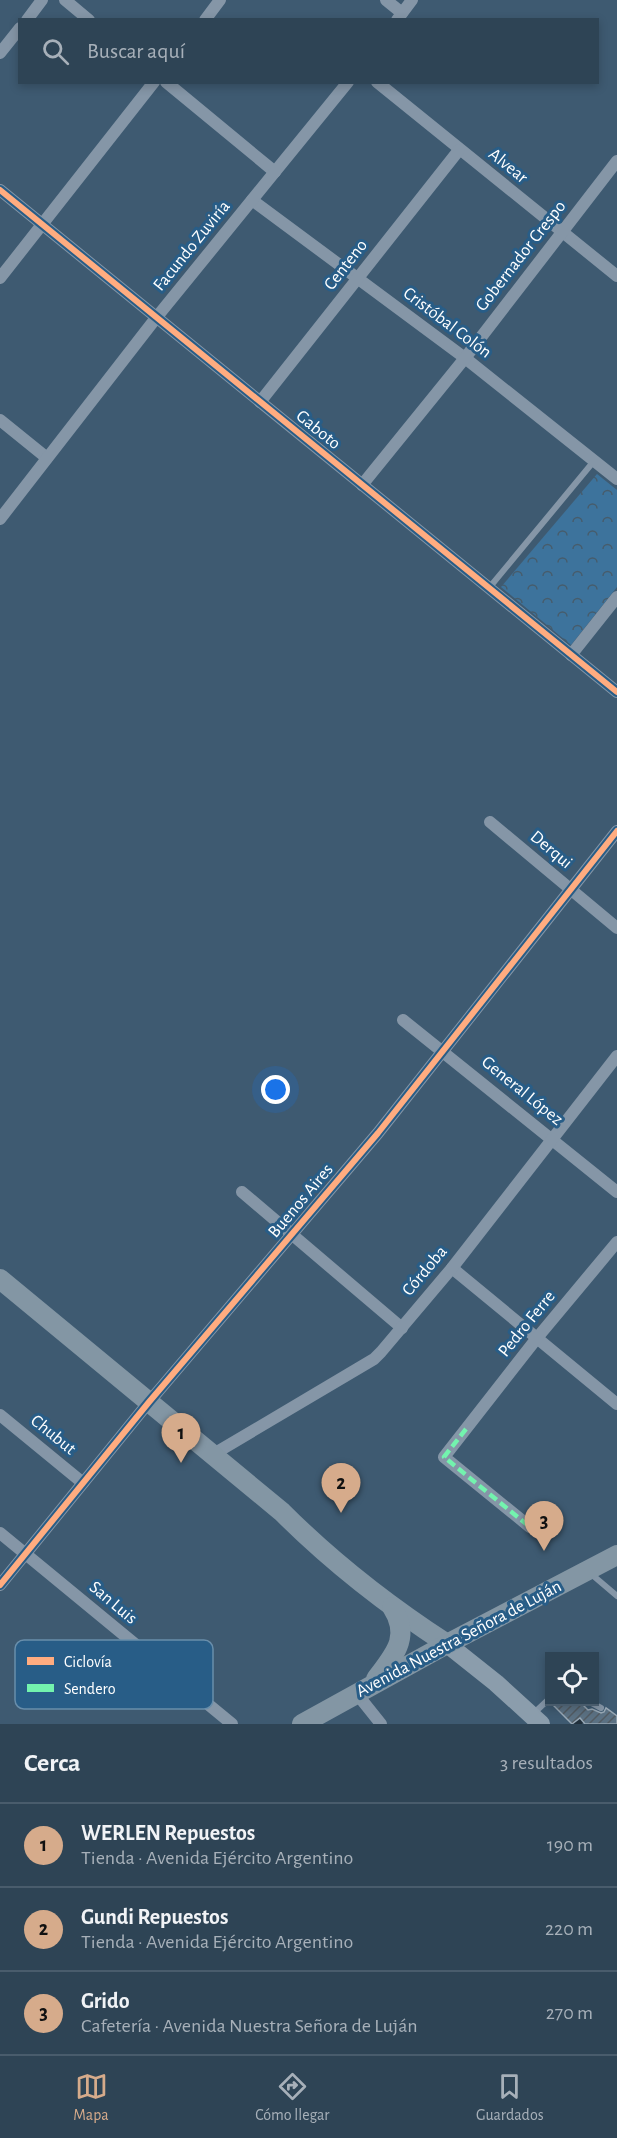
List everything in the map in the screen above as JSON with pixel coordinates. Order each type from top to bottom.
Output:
[{"type":"main road","points":[[0,1279],[282,1512],[412,1607],[447,1644]]},
{"type":"main road","points":[[282,1512],[321,1550],[392,1607],[447,1644]]},
{"type":"main road","name":"Avenida Nuestra Señora de Luján","points":[[302,1724],[447,1644],[617,1555]]},
{"type":"main road","points":[[363,1690],[390,1660],[399,1645],[399,1620],[392,1607]]},
{"type":"street","points":[[28,18],[42,0]]},
{"type":"street","points":[[65,0],[87,18]]},
{"type":"street","points":[[206,18],[220,0]]},
{"type":"street","points":[[386,0],[400,16],[412,0]]},
{"type":"street","points":[[0,53],[18,30]]},
{"type":"street","points":[[0,278],[152,84]]},
{"type":"street","points":[[168,84],[275,172]]},
{"type":"street","name":"Facundo Zuviría","points":[[0,519],[156,318],[346,84]]},
{"type":"street","name":"Alvear","points":[[378,84],[617,276]]},
{"type":"street","name":"Centeno","points":[[260,402],[459,150]]},
{"type":"street","name":"Gobernador Crespo","points":[[362,485],[465,358],[617,161]]},
{"type":"street","name":"Gaboto","points":[[0,190],[617,692]]},
{"type":"street","name":"Cristóbal Colón","points":[[252,200],[465,358],[617,478]]},
{"type":"street","points":[[0,420],[47,458]]},
{"type":"street","points":[[571,655],[617,597]]},
{"type":"street","name":"Derqui","points":[[490,822],[617,928]]},
{"type":"street","name":"Buenos Aires","points":[[0,1585],[149,1402],[292,1235],[443,1052],[617,831]]},
{"type":"street","name":"General López","points":[[403,1020],[617,1192]]},
{"type":"street","name":"Córdoba","points":[[212,1455],[374,1359],[452,1268],[617,1056]]},
{"type":"street","points":[[242,1192],[402,1328]]},
{"type":"street","name":"Pedro Ferre","points":[[530,1527],[444,1457],[537,1338],[617,1242]]},
{"type":"street","points":[[452,1268],[617,1404]]},
{"type":"street","name":"Chubut","points":[[0,1415],[83,1483]]},
{"type":"street","name":"San Luis","points":[[0,1533],[130,1640]]},
{"type":"street","points":[[447,1644],[537,1719]]},
{"type":"street","points":[[363,1690],[381,1724]]},
{"type":"street","name":"San Luis","points":[[213,1708],[232,1724]]},
{"type":"lane","points":[[489,588],[594,460]]},
{"type":"lane","points":[[588,1570],[617,1596]]},
{"type":"lane","points":[[537,1719],[545,1705]]},
{"type":"green space","points":[[597,474],[617,490],[617,587],[571,645],[501,587]]},
{"type":"building","points":[[554,1706],[584,1706],[588,1710],[592,1709],[601,1713],[606,1708],[617,1716],[617,1724],[585,1724],[580,1718],[572,1724]]},
{"type":"marked path","points":[[466,1429],[444,1457],[530,1527]]},
{"type":"cycle path","points":[[0,190],[617,692]]},
{"type":"cycle path","points":[[0,1585],[149,1402],[378,1133],[617,831]]},
{"type":"place","name":"WERLEN Repuestos","points":[[181,1463]]},
{"type":"place","name":"Gundi Repuestos","points":[[341,1513]]},
{"type":"place","name":"Grido","points":[[544,1551]]}]
